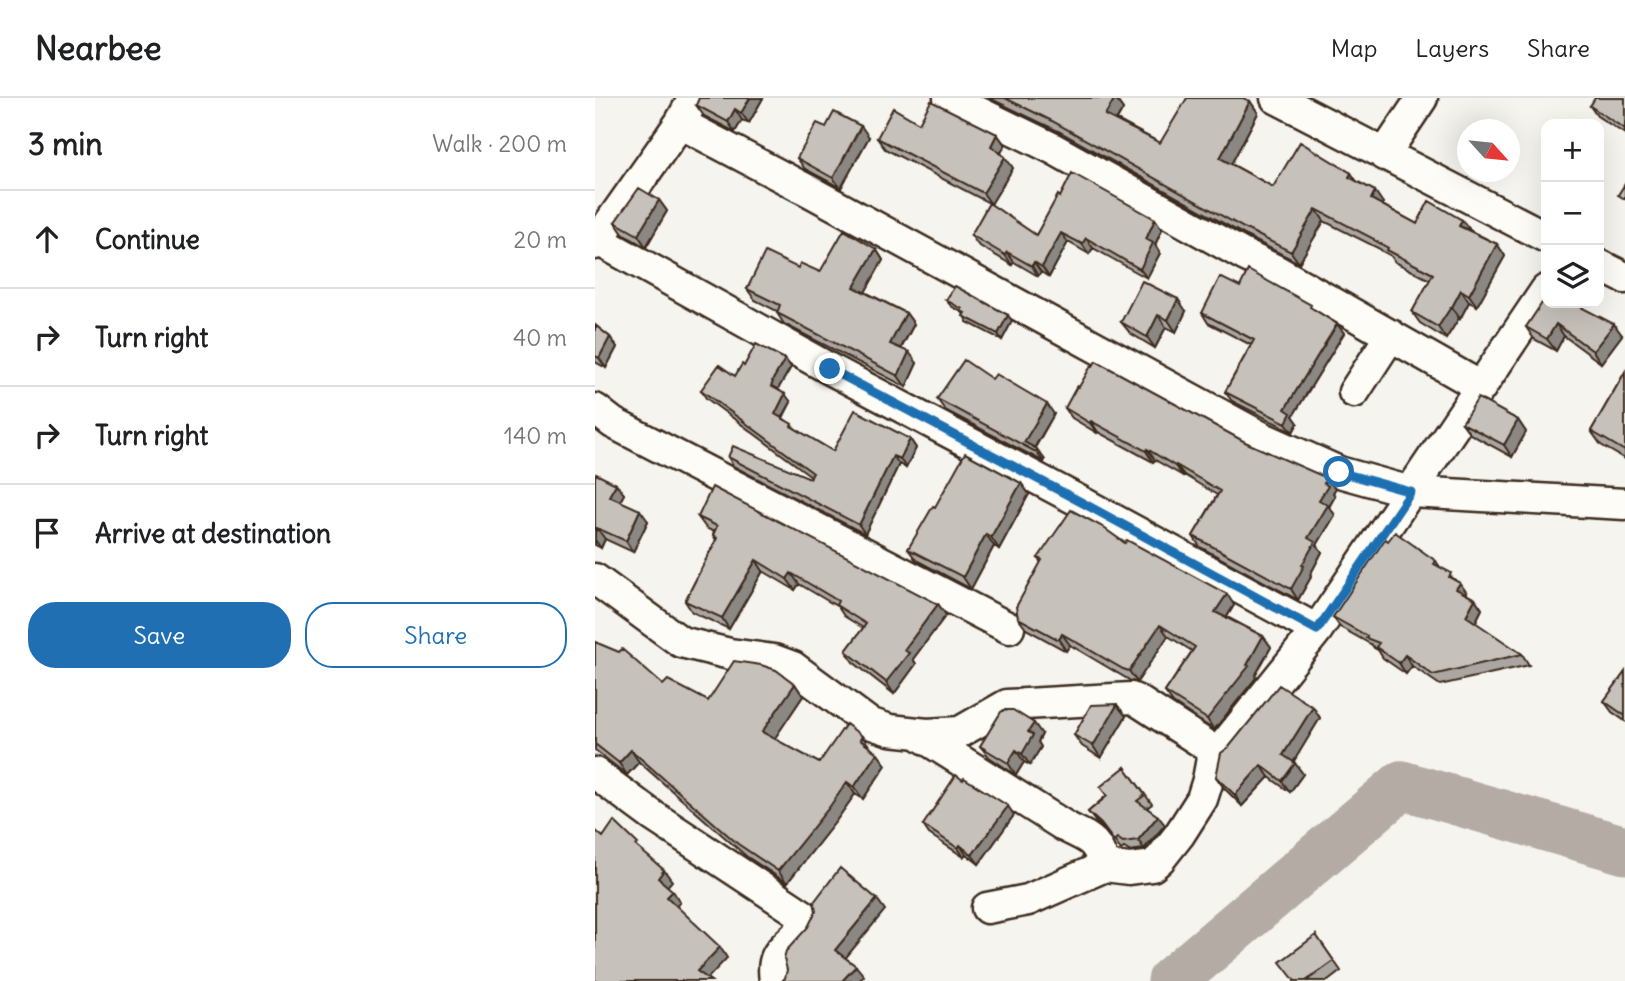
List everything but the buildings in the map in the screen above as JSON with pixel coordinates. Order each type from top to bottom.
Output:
[{"type":"street","points":[[949,98],[1052,148],[1481,387]]},
{"type":"street","points":[[1276,98],[1541,234]]},
{"type":"street","points":[[1384,155],[1422,98]]},
{"type":"street","points":[[1317,630],[596,242],[687,111],[811,192],[1263,438],[1339,472],[1411,492],[1625,504]]},
{"type":"street","points":[[1604,268],[1625,278]]},
{"type":"street","points":[[987,908],[1027,901],[1105,866],[1144,868],[1152,866],[1160,859],[1202,799],[1213,753],[1223,747],[1317,630],[1541,297]]},
{"type":"street","points":[[1354,392],[1391,335]]},
{"type":"street","points":[[595,409],[613,423],[1009,628]]},
{"type":"street","points":[[595,579],[681,642],[730,654],[774,660],[793,667],[869,723],[890,730],[927,734],[960,732],[1007,705],[1131,698],[1203,743],[1213,753]]},
{"type":"street","points":[[917,733],[1066,827],[1090,839],[1096,844],[1105,866]]},
{"type":"street","points":[[595,773],[653,816],[803,915],[806,921],[802,929],[775,958],[773,970],[777,981]]},
{"type":"waterway","points":[[1172,981],[1402,785],[1625,850]]},
{"type":"route","points":[[830,369],[1317,630],[1411,492],[1339,472]]}]
